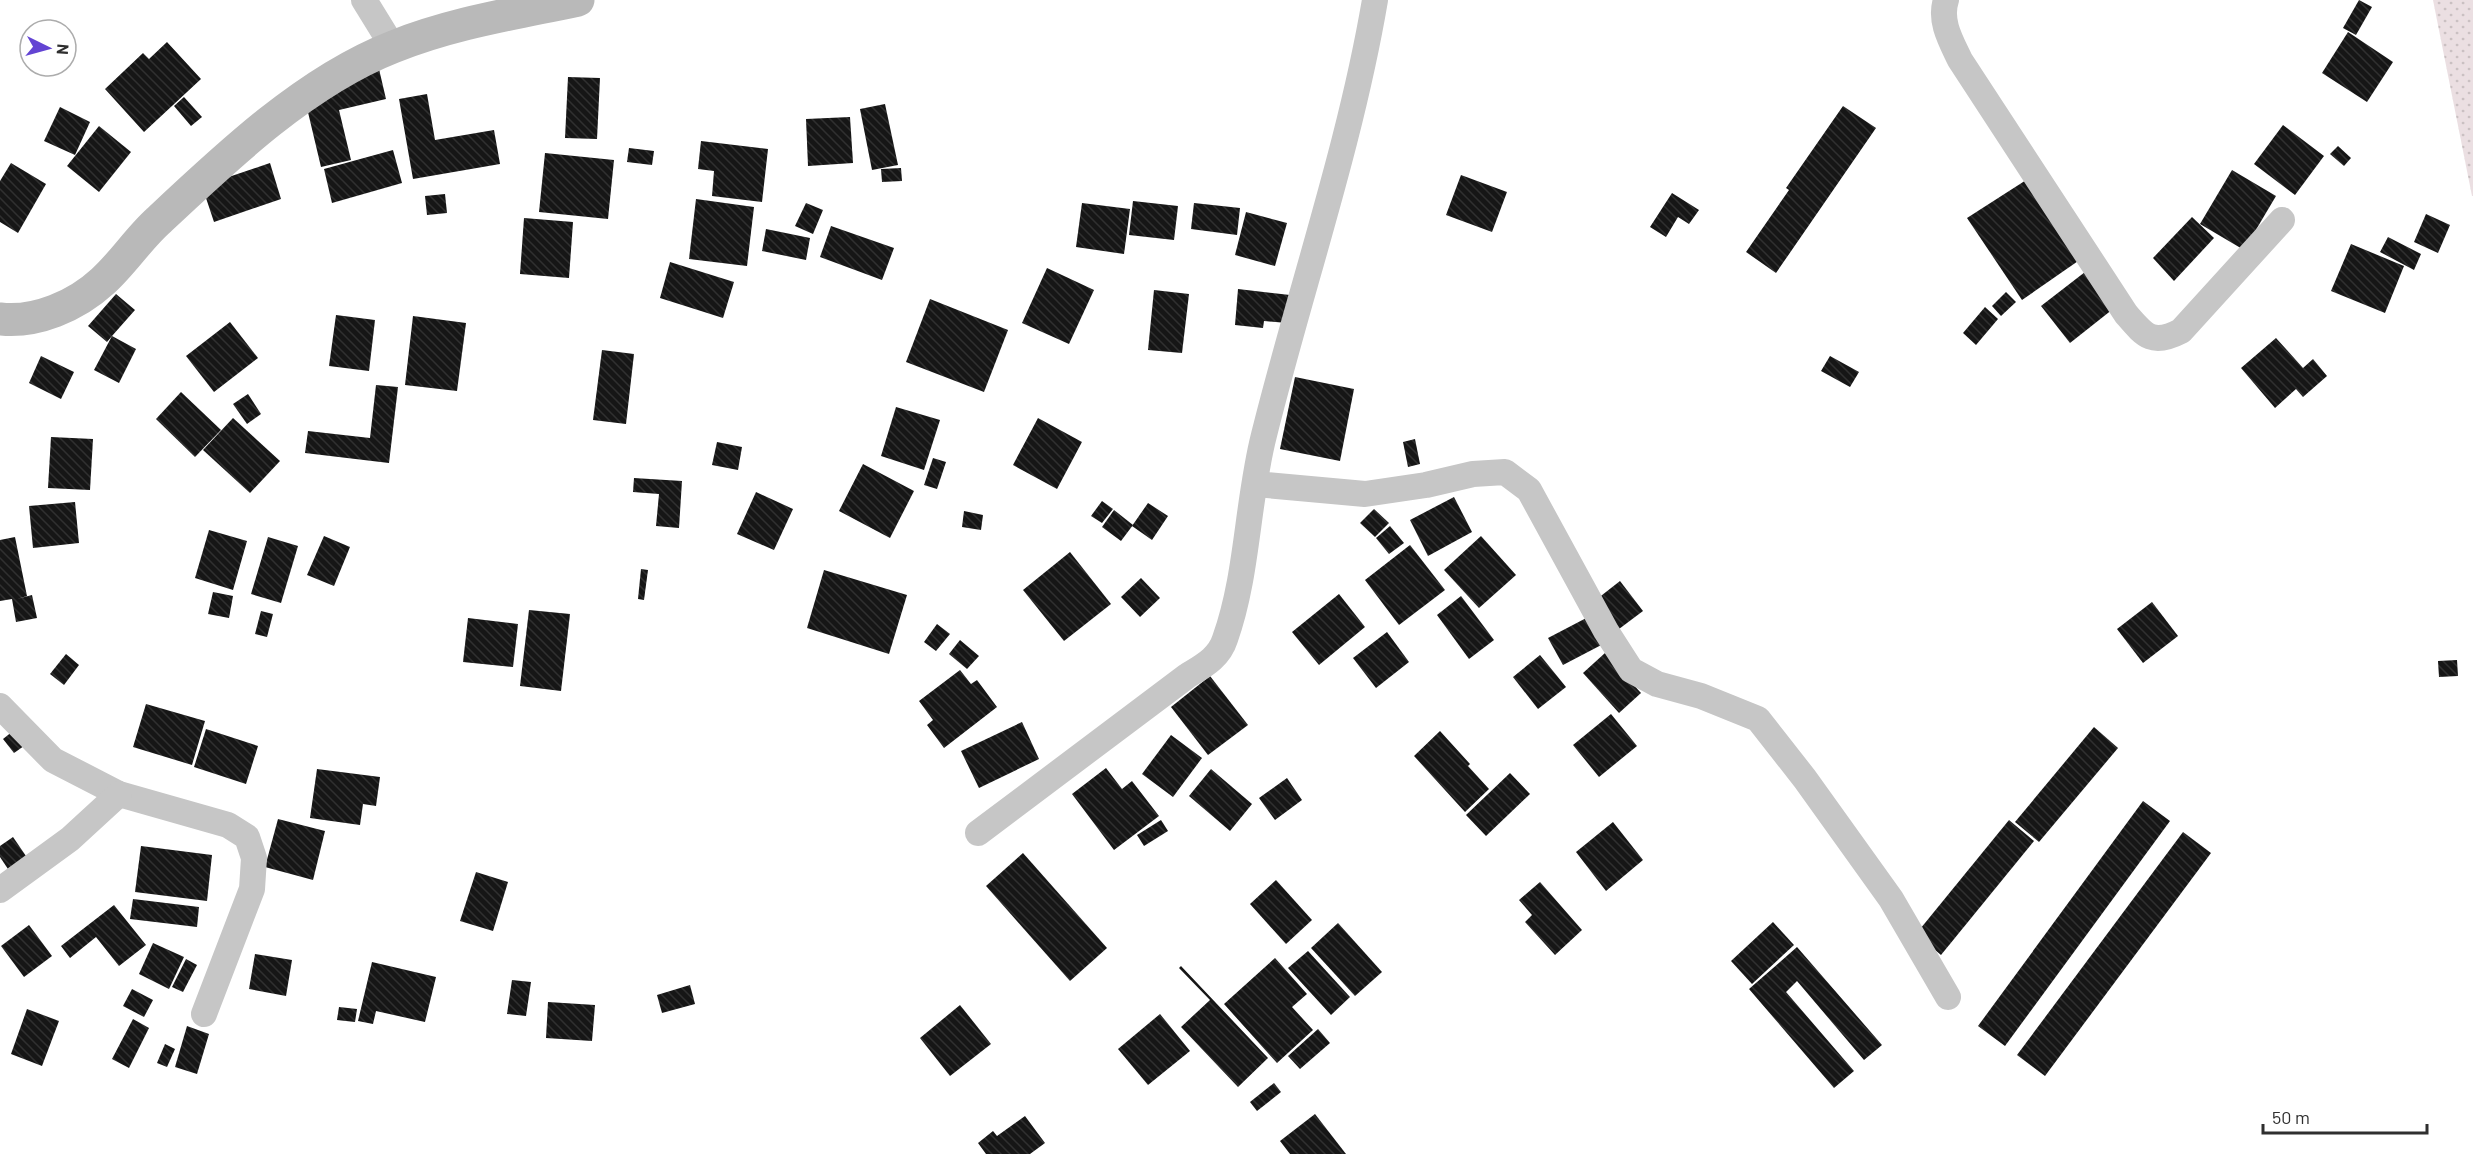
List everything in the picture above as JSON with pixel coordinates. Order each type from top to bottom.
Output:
[{"type":"street","points":[[364,0],[393,47]]},
{"type":"street","points":[[0,319],[17,321],[63,308],[102,282],[155,223],[236,148],[326,81],[393,47],[539,4],[578,0]]},
{"type":"street","points":[[978,833],[1187,676],[1213,660],[1225,642],[1234,606],[1263,437],[1339,158],[1375,0]]},
{"type":"street","points":[[1946,0],[1943,8],[1946,30],[1960,60],[2108,286],[2142,333],[2156,339],[2168,338],[2181,331],[2282,220]]},
{"type":"street","points":[[1255,484],[1365,494],[1426,485],[1473,474],[1505,472],[1529,489],[1606,632],[1631,670],[1658,684],[1701,696],[1758,719],[1805,779],[1891,899],[1948,998]]},
{"type":"street","points":[[0,706],[53,760],[119,794],[228,825],[247,837],[254,858],[252,889],[204,1014]]},
{"type":"street","points":[[0,890],[70,839],[119,794]]},
{"type":"shaded area","points":[[2433,0],[2473,0],[2473,196],[2472,196]]},
{"type":"building","points":[[2359,0],[2372,7],[2356,35],[2343,28]]},
{"type":"building","points":[[2348,32],[2393,62],[2367,102],[2322,73]]},
{"type":"building","points":[[167,42],[201,79],[144,132],[105,89],[143,53],[149,59]]},
{"type":"building","points":[[379,69],[386,99],[339,110],[351,160],[321,167],[302,87]]},
{"type":"building","points":[[568,77],[600,78],[597,139],[565,138]]},
{"type":"building","points":[[427,94],[435,140],[494,130],[500,164],[413,179],[399,99]]},
{"type":"building","points":[[184,97],[202,117],[191,126],[174,106]]},
{"type":"building","points":[[885,104],[898,165],[872,170],[860,109]]},
{"type":"building","points":[[1843,106],[1876,128],[1776,273],[1746,252],[1789,190],[1786,188]]},
{"type":"building","points":[[60,107],[90,122],[75,155],[44,141]]},
{"type":"building","points":[[850,117],[853,163],[808,166],[806,119]]},
{"type":"building","points":[[2283,125],[2324,156],[2295,195],[2254,164]]},
{"type":"building","points":[[99,126],[131,152],[99,192],[67,166]]},
{"type":"building","points":[[701,141],[768,149],[762,202],[712,196],[714,171],[698,169]]},
{"type":"building","points":[[2338,146],[2351,158],[2344,166],[2330,154]]},
{"type":"building","points":[[629,148],[654,151],[652,165],[627,162]]},
{"type":"building","points":[[393,150],[402,183],[332,203],[324,169]]},
{"type":"building","points":[[545,153],[614,160],[608,219],[539,212]]},
{"type":"building","points":[[11,163],[46,184],[18,233],[0,222],[0,181]]},
{"type":"building","points":[[270,163],[281,199],[214,222],[202,186]]},
{"type":"building","points":[[901,168],[902,181],[882,182],[881,169]]},
{"type":"building","points":[[2232,170],[2276,196],[2244,250],[2200,224]]},
{"type":"building","points":[[1461,175],[1507,192],[1492,232],[1446,215]]},
{"type":"building","points":[[2034,175],[2081,259],[2022,300],[1967,218]]},
{"type":"building","points":[[1672,193],[1699,210],[1689,224],[1678,217],[1666,237],[1650,227]]},
{"type":"building","points":[[445,194],[447,213],[427,215],[425,196]]},
{"type":"building","points":[[696,199],[754,207],[747,266],[689,259]]},
{"type":"building","points":[[1133,201],[1178,206],[1174,240],[1129,235]]},
{"type":"building","points":[[806,203],[823,210],[813,234],[795,226]]},
{"type":"building","points":[[1082,203],[1130,209],[1124,254],[1076,247]]},
{"type":"building","points":[[1194,203],[1240,208],[1237,235],[1191,229]]},
{"type":"building","points":[[1246,212],[1287,223],[1275,266],[1235,255]]},
{"type":"building","points":[[2426,214],[2450,225],[2438,253],[2414,242]]},
{"type":"building","points":[[2192,217],[2214,238],[2174,281],[2153,258]]},
{"type":"building","points":[[524,218],[573,222],[569,278],[520,274]]},
{"type":"building","points":[[831,226],[894,248],[882,280],[820,257]]},
{"type":"building","points":[[766,229],[810,238],[806,260],[762,251]]},
{"type":"building","points":[[2388,237],[2421,254],[2414,270],[2380,252]]},
{"type":"building","points":[[2351,244],[2404,266],[2385,313],[2331,291]]},
{"type":"building","points":[[670,262],[734,282],[723,318],[660,298]]},
{"type":"building","points":[[1047,268],[1094,290],[1069,344],[1022,323]]},
{"type":"building","points":[[2085,272],[2113,309],[2070,343],[2041,306]]},
{"type":"building","points":[[1238,289],[1290,295],[1287,323],[1264,321],[1263,328],[1235,325]]},
{"type":"building","points":[[1154,290],[1189,294],[1182,353],[1148,350]]},
{"type":"building","points":[[2006,292],[2016,302],[2001,316],[1992,306]]},
{"type":"building","points":[[116,294],[135,310],[107,342],[88,326]]},
{"type":"building","points":[[930,299],[1008,330],[984,392],[906,362]]},
{"type":"building","points":[[1985,307],[1998,319],[1976,345],[1963,333]]},
{"type":"building","points":[[336,315],[375,320],[369,371],[329,366]]},
{"type":"building","points":[[413,316],[466,323],[457,391],[405,385]]},
{"type":"building","points":[[230,322],[258,358],[214,392],[186,356]]},
{"type":"building","points":[[112,336],[136,349],[119,383],[94,370]]},
{"type":"building","points":[[2276,338],[2303,368],[2313,359],[2327,376],[2303,397],[2296,389],[2275,408],[2241,368]]},
{"type":"building","points":[[602,350],[634,354],[626,424],[593,420]]},
{"type":"building","points":[[41,356],[74,372],[61,399],[29,383]]},
{"type":"building","points":[[1830,356],[1859,372],[1850,387],[1821,371]]},
{"type":"building","points":[[1295,377],[1354,389],[1340,461],[1280,449]]},
{"type":"building","points":[[376,385],[398,387],[389,463],[305,453],[308,431],[370,438]]},
{"type":"building","points":[[181,392],[221,430],[195,457],[156,419]]},
{"type":"building","points":[[248,394],[261,414],[247,424],[233,404]]},
{"type":"building","points":[[896,407],[940,420],[924,470],[881,456]]},
{"type":"building","points":[[233,418],[280,461],[250,493],[203,450]]},
{"type":"building","points":[[1038,418],[1082,442],[1057,489],[1013,465]]},
{"type":"building","points":[[51,437],[93,439],[90,490],[48,488]]},
{"type":"building","points":[[1415,439],[1420,464],[1408,467],[1403,442]]},
{"type":"building","points":[[717,442],[742,447],[738,470],[712,465]]},
{"type":"building","points":[[933,458],[946,462],[937,489],[924,485]]},
{"type":"building","points":[[863,464],[914,491],[890,538],[839,511]]},
{"type":"building","points":[[634,478],[682,481],[679,528],[656,526],[659,494],[633,492]]},
{"type":"building","points":[[756,492],[793,509],[774,550],[737,534]]},
{"type":"building","points":[[1454,497],[1472,532],[1428,556],[1410,520]]},
{"type":"building","points":[[1102,501],[1113,509],[1102,523],[1091,516]]},
{"type":"building","points":[[75,502],[79,543],[33,548],[29,506]]},
{"type":"building","points":[[1148,503],[1168,516],[1152,540],[1132,526]]},
{"type":"building","points":[[1374,509],[1389,523],[1375,537],[1360,523]]},
{"type":"building","points":[[1114,510],[1133,525],[1121,541],[1102,527]]},
{"type":"building","points":[[964,511],[983,515],[981,530],[962,527]]},
{"type":"building","points":[[1390,526],[1404,543],[1389,554],[1376,538]]},
{"type":"building","points":[[209,530],[247,541],[233,590],[195,578]]},
{"type":"building","points":[[324,536],[350,547],[334,586],[307,575]]},
{"type":"building","points":[[1481,536],[1516,575],[1479,608],[1444,570]]},
{"type":"building","points":[[15,537],[27,596],[17,599],[32,595],[37,618],[16,622],[12,599],[0,601],[0,540]]},
{"type":"building","points":[[268,537],[298,546],[281,603],[251,594]]},
{"type":"building","points":[[1410,545],[1445,590],[1399,625],[1365,580]]},
{"type":"building","points":[[1070,552],[1111,604],[1064,641],[1023,590]]},
{"type":"building","points":[[641,569],[648,570],[644,600],[638,599]]},
{"type":"building","points":[[824,570],[907,595],[889,654],[807,628]]},
{"type":"building","points":[[1141,578],[1160,598],[1140,617],[1121,597]]},
{"type":"building","points":[[1620,581],[1643,611],[1619,629],[1597,599]]},
{"type":"building","points":[[213,592],[233,596],[229,618],[208,614]]},
{"type":"building","points":[[1339,594],[1365,627],[1319,665],[1292,632]]},
{"type":"building","points":[[1461,596],[1494,640],[1469,659],[1437,615]]},
{"type":"building","points":[[2152,602],[2178,636],[2143,663],[2117,629]]},
{"type":"building","points":[[529,610],[570,614],[561,691],[520,686]]},
{"type":"building","points":[[261,611],[273,614],[267,637],[255,634]]},
{"type":"building","points":[[1592,615],[1607,642],[1563,665],[1548,638]]},
{"type":"building","points":[[468,618],[518,624],[513,667],[463,662]]},
{"type":"building","points":[[937,624],[950,634],[936,651],[924,642]]},
{"type":"building","points":[[1387,632],[1409,662],[1376,688],[1353,658]]},
{"type":"building","points":[[960,640],[979,656],[967,669],[949,654]]},
{"type":"building","points":[[1605,653],[1641,693],[1619,713],[1583,673]]},
{"type":"building","points":[[66,654],[79,665],[64,685],[50,674]]},
{"type":"building","points":[[1540,655],[1566,687],[1538,709],[1513,677]]},
{"type":"building","points":[[2457,660],[2458,676],[2439,677],[2438,661]]},
{"type":"building","points":[[960,670],[971,684],[977,680],[997,707],[944,748],[927,725],[933,720],[919,701]]},
{"type":"building","points":[[1210,676],[1248,725],[1208,755],[1171,707]]},
{"type":"building","points":[[146,704],[205,721],[192,765],[133,747]]},
{"type":"building","points":[[1611,714],[1637,746],[1599,777],[1573,745]]},
{"type":"building","points":[[1022,722],[1039,759],[979,788],[961,751]]},
{"type":"building","points":[[2094,727],[2118,748],[2039,842],[2015,822]]},
{"type":"building","points":[[206,729],[258,746],[246,784],[194,767]]},
{"type":"building","points":[[13,731],[24,746],[14,753],[3,739]]},
{"type":"building","points":[[1440,731],[1489,789],[1465,812],[1414,756]]},
{"type":"building","points":[[1171,735],[1202,758],[1173,797],[1142,774]]},
{"type":"building","points":[[1106,768],[1122,789],[1132,781],[1159,816],[1114,850],[1072,794]]},
{"type":"building","points":[[317,769],[380,777],[376,806],[363,804],[360,825],[310,818]]},
{"type":"building","points":[[1211,769],[1252,804],[1230,831],[1189,796]]},
{"type":"building","points":[[1510,773],[1530,794],[1486,836],[1466,815]]},
{"type":"building","points":[[1287,778],[1302,800],[1275,820],[1259,798]]},
{"type":"building","points":[[2143,801],[2170,821],[2005,1046],[1978,1026]]},
{"type":"building","points":[[278,819],[325,831],[313,880],[265,867]]},
{"type":"building","points":[[1161,820],[1168,831],[1144,846],[1137,835]]},
{"type":"building","points":[[2009,820],[2034,841],[1941,955],[1916,934]]},
{"type":"building","points":[[1613,822],[1643,860],[1606,891],[1576,852]]},
{"type":"building","points":[[2183,832],[2211,853],[2045,1076],[2017,1055]]},
{"type":"building","points":[[13,837],[26,856],[8,869],[0,857],[0,846]]},
{"type":"building","points":[[141,846],[212,855],[207,901],[135,892]]},
{"type":"building","points":[[1023,853],[1107,948],[1070,981],[986,886]]},
{"type":"building","points":[[476,872],[508,882],[493,931],[460,921]]},
{"type":"building","points":[[1276,880],[1312,920],[1286,944],[1250,904]]},
{"type":"building","points":[[1540,882],[1582,930],[1555,955],[1525,922],[1532,915],[1519,900]]},
{"type":"building","points":[[133,899],[199,907],[197,927],[130,919]]},
{"type":"building","points":[[114,905],[146,945],[119,966],[96,937],[70,958],[61,946]]},
{"type":"building","points":[[1773,922],[1794,945],[1752,984],[1731,961]]},
{"type":"building","points":[[1338,923],[1382,972],[1355,996],[1311,948]]},
{"type":"building","points":[[29,925],[52,956],[24,977],[1,946]]},
{"type":"building","points":[[153,943],[184,957],[169,989],[139,974]]},
{"type":"building","points":[[1797,947],[1882,1045],[1864,1060],[1797,981],[1786,992],[1854,1071],[1834,1088],[1749,989]]},
{"type":"building","points":[[1308,951],[1350,997],[1331,1015],[1288,968]]},
{"type":"building","points":[[255,954],[292,960],[286,996],[249,989]]},
{"type":"building","points":[[1275,958],[1307,994],[1292,1007],[1313,1030],[1277,1063],[1224,1004]]},
{"type":"building","points":[[186,959],[197,965],[183,992],[172,987]]},
{"type":"building","points":[[372,962],[436,977],[425,1022],[376,1011],[373,1024],[358,1021]]},
{"type":"building","points":[[1181,966],[1268,1058],[1238,1087],[1181,1027],[1210,1000],[1179,968]]},
{"type":"building","points":[[512,980],[531,982],[526,1016],[507,1014]]},
{"type":"building","points":[[690,985],[695,1004],[662,1013],[657,995]]},
{"type":"building","points":[[132,989],[153,1000],[144,1017],[123,1006]]},
{"type":"building","points":[[548,1002],[595,1005],[592,1041],[546,1038]]},
{"type":"building","points":[[960,1005],[991,1044],[950,1076],[920,1038]]},
{"type":"building","points":[[339,1007],[357,1009],[355,1022],[337,1020]]},
{"type":"building","points":[[27,1009],[59,1021],[42,1066],[11,1054]]},
{"type":"building","points":[[1160,1014],[1190,1051],[1148,1085],[1118,1049]]},
{"type":"building","points":[[133,1019],[149,1028],[129,1068],[112,1059]]},
{"type":"building","points":[[187,1026],[209,1034],[197,1074],[175,1067]]},
{"type":"building","points":[[1318,1029],[1330,1043],[1300,1069],[1288,1056]]},
{"type":"building","points":[[165,1044],[175,1049],[167,1067],[157,1063]]},
{"type":"building","points":[[1274,1083],[1281,1092],[1257,1111],[1250,1102]]},
{"type":"building","points":[[1315,1114],[1346,1154],[1290,1154],[1280,1141]]},
{"type":"building","points":[[1025,1116],[1045,1143],[1030,1154],[986,1154],[978,1143],[993,1131],[997,1136]]}]
